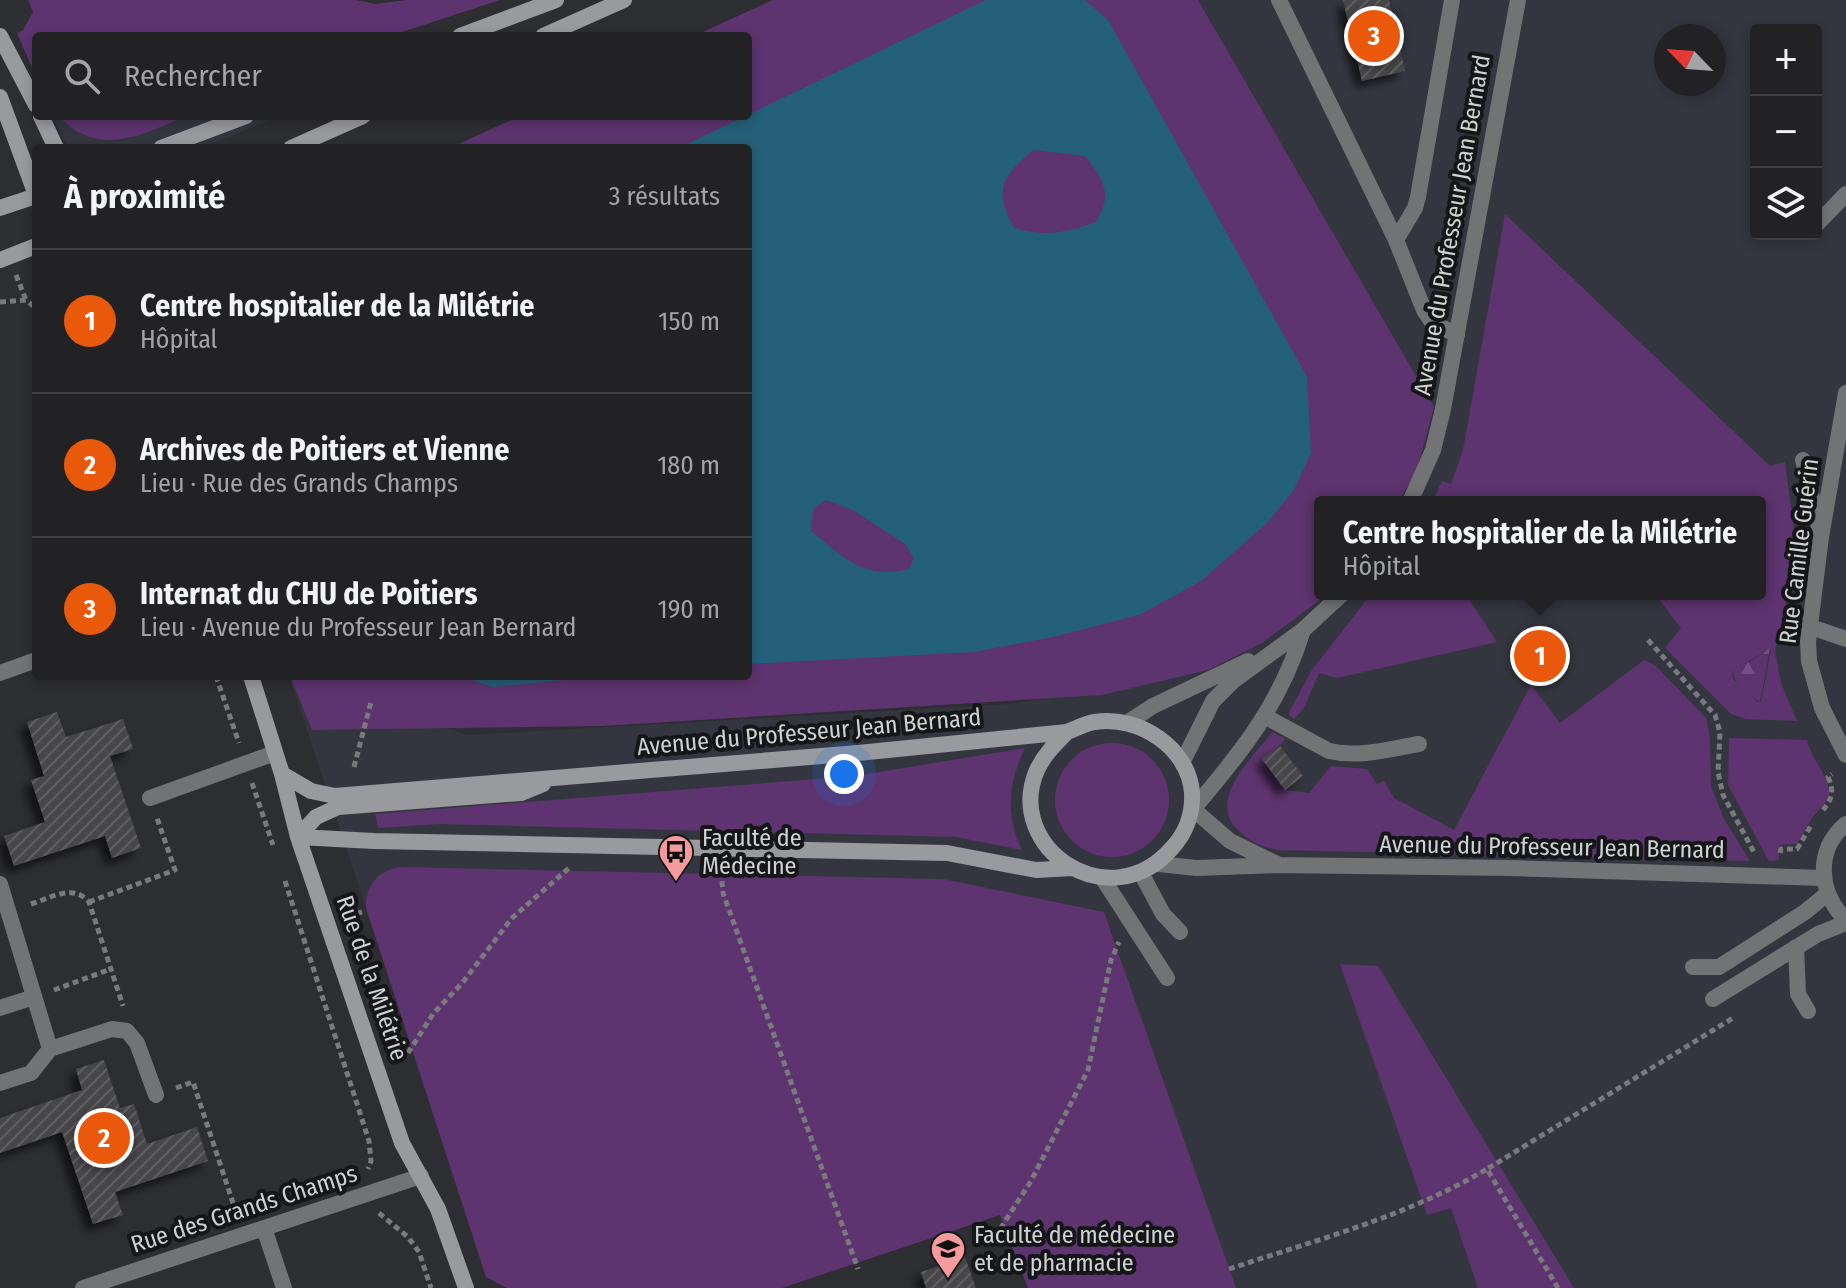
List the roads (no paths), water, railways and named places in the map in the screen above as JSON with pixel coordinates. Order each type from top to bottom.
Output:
[{"type":"street","points":[[471,32],[556,0]]},
{"type":"street","points":[[552,32],[624,0]]},
{"type":"street","points":[[1279,0],[1396,240],[1424,310],[1432,322],[1457,335]]},
{"type":"street","points":[[1396,240],[1418,197],[1452,0]]},
{"type":"street","name":"Avenue du Professeur Jean Bernard","points":[[1413,496],[1433,450],[1518,0]]},
{"type":"street","points":[[0,36],[32,97]]},
{"type":"street","points":[[0,97],[32,185]]},
{"type":"street","points":[[43,120],[54,144]]},
{"type":"street","points":[[172,144],[235,120]]},
{"type":"street","points":[[300,144],[354,120]]},
{"type":"street","points":[[1822,219],[1846,194]]},
{"type":"street","points":[[0,208],[32,197]]},
{"type":"street","points":[[0,260],[32,248]]},
{"type":"street","name":"Rue Camille Guérin","points":[[1846,393],[1840,451],[1821,537],[1808,626],[1809,661],[1814,684],[1832,731],[1846,755]]},
{"type":"street","points":[[1803,460],[1821,537]]},
{"type":"street","name":"Avenue du Professeur Jean Bernard","points":[[282,774],[311,791],[335,796],[858,753],[1067,732],[1095,722],[1127,723],[1149,731],[1183,761],[1213,701],[1233,681],[1303,630],[1336,600]]},
{"type":"street","points":[[1808,626],[1846,639]]},
{"type":"street","points":[[1067,732],[1047,752],[1036,773],[1030,801],[1037,828],[1049,848],[1072,868],[1103,879],[1122,879],[1141,873],[1159,864],[1180,839],[1193,809],[1266,717],[1292,667],[1303,630]]},
{"type":"street","name":"Avenue du Professeur Jean Bernard","points":[[1127,723],[1153,706],[1278,646]]},
{"type":"street","points":[[0,673],[32,661]]},
{"type":"street","name":"Rue de la Milétrie","points":[[252,680],[298,837],[402,1143],[438,1209],[469,1286]]},
{"type":"street","points":[[1266,717],[1338,753],[1363,754],[1419,744]]},
{"type":"street","points":[[150,798],[275,753]]},
{"type":"street","points":[[1183,761],[1191,778],[1193,809]]},
{"type":"street","name":"Avenue du Professeur Jean Bernard","points":[[298,837],[316,817],[338,807],[521,793],[555,778]]},
{"type":"street","name":"Avenue du Professeur Jean Bernard","points":[[1193,809],[1230,841],[1278,865]]},
{"type":"street","points":[[1713,999],[1818,934],[1846,922],[1835,909],[1825,886],[1824,860],[1831,842],[1846,824]]},
{"type":"street","points":[[298,837],[947,853],[1036,870],[1072,868]]},
{"type":"street","name":"Avenue du Professeur Jean Bernard","points":[[1159,864],[1196,868],[1278,865],[1510,868],[1766,876],[1825,886]]},
{"type":"street","points":[[1141,873],[1163,914],[1180,932]]},
{"type":"street","points":[[1103,879],[1167,978]]},
{"type":"street","points":[[0,884],[50,1049]]},
{"type":"street","points":[[1693,967],[1719,967],[1805,912],[1825,886]]},
{"type":"street","points":[[1796,947],[1798,994],[1808,1011]]},
{"type":"street","points":[[0,1008],[34,997]]},
{"type":"street","points":[[0,1083],[31,1073],[50,1049],[112,1029],[127,1031],[137,1043],[156,1095]]},
{"type":"street","name":"Rue des Grands Champs","points":[[83,1288],[421,1176]]},
{"type":"street","points":[[264,1228],[284,1288]]},
{"type":"water","points":[[986,0],[1085,0],[1108,20],[1307,377],[1311,453],[1294,490],[1267,523],[1201,581],[1141,614],[1058,636],[974,652],[752,664],[752,144],[687,144],[737,120],[752,120],[752,113]],"holes":[[[1033,150],[1085,156],[1104,188],[1104,203],[1096,222],[1055,232],[1014,228],[1007,215],[1002,193],[1014,168]],[[826,500],[853,510],[905,544],[914,558],[909,569],[893,572],[867,569],[845,558],[811,531],[813,509]]]},
{"type":"water","points":[[472,680],[563,680],[493,687]]},
{"type":"place","name":"Internat du CHU de Poitiers","points":[[1374,36]]},
{"type":"place","name":"Centre hospitalier de la Milétrie","points":[[1540,656]]},
{"type":"place","name":"Faculté de Médecine","points":[[676,883]]},
{"type":"place","name":"Archives de Poitiers et Vienne","points":[[104,1138]]},
{"type":"place","name":"Faculté de médecine et de pharmacie","points":[[948,1280]]}]
